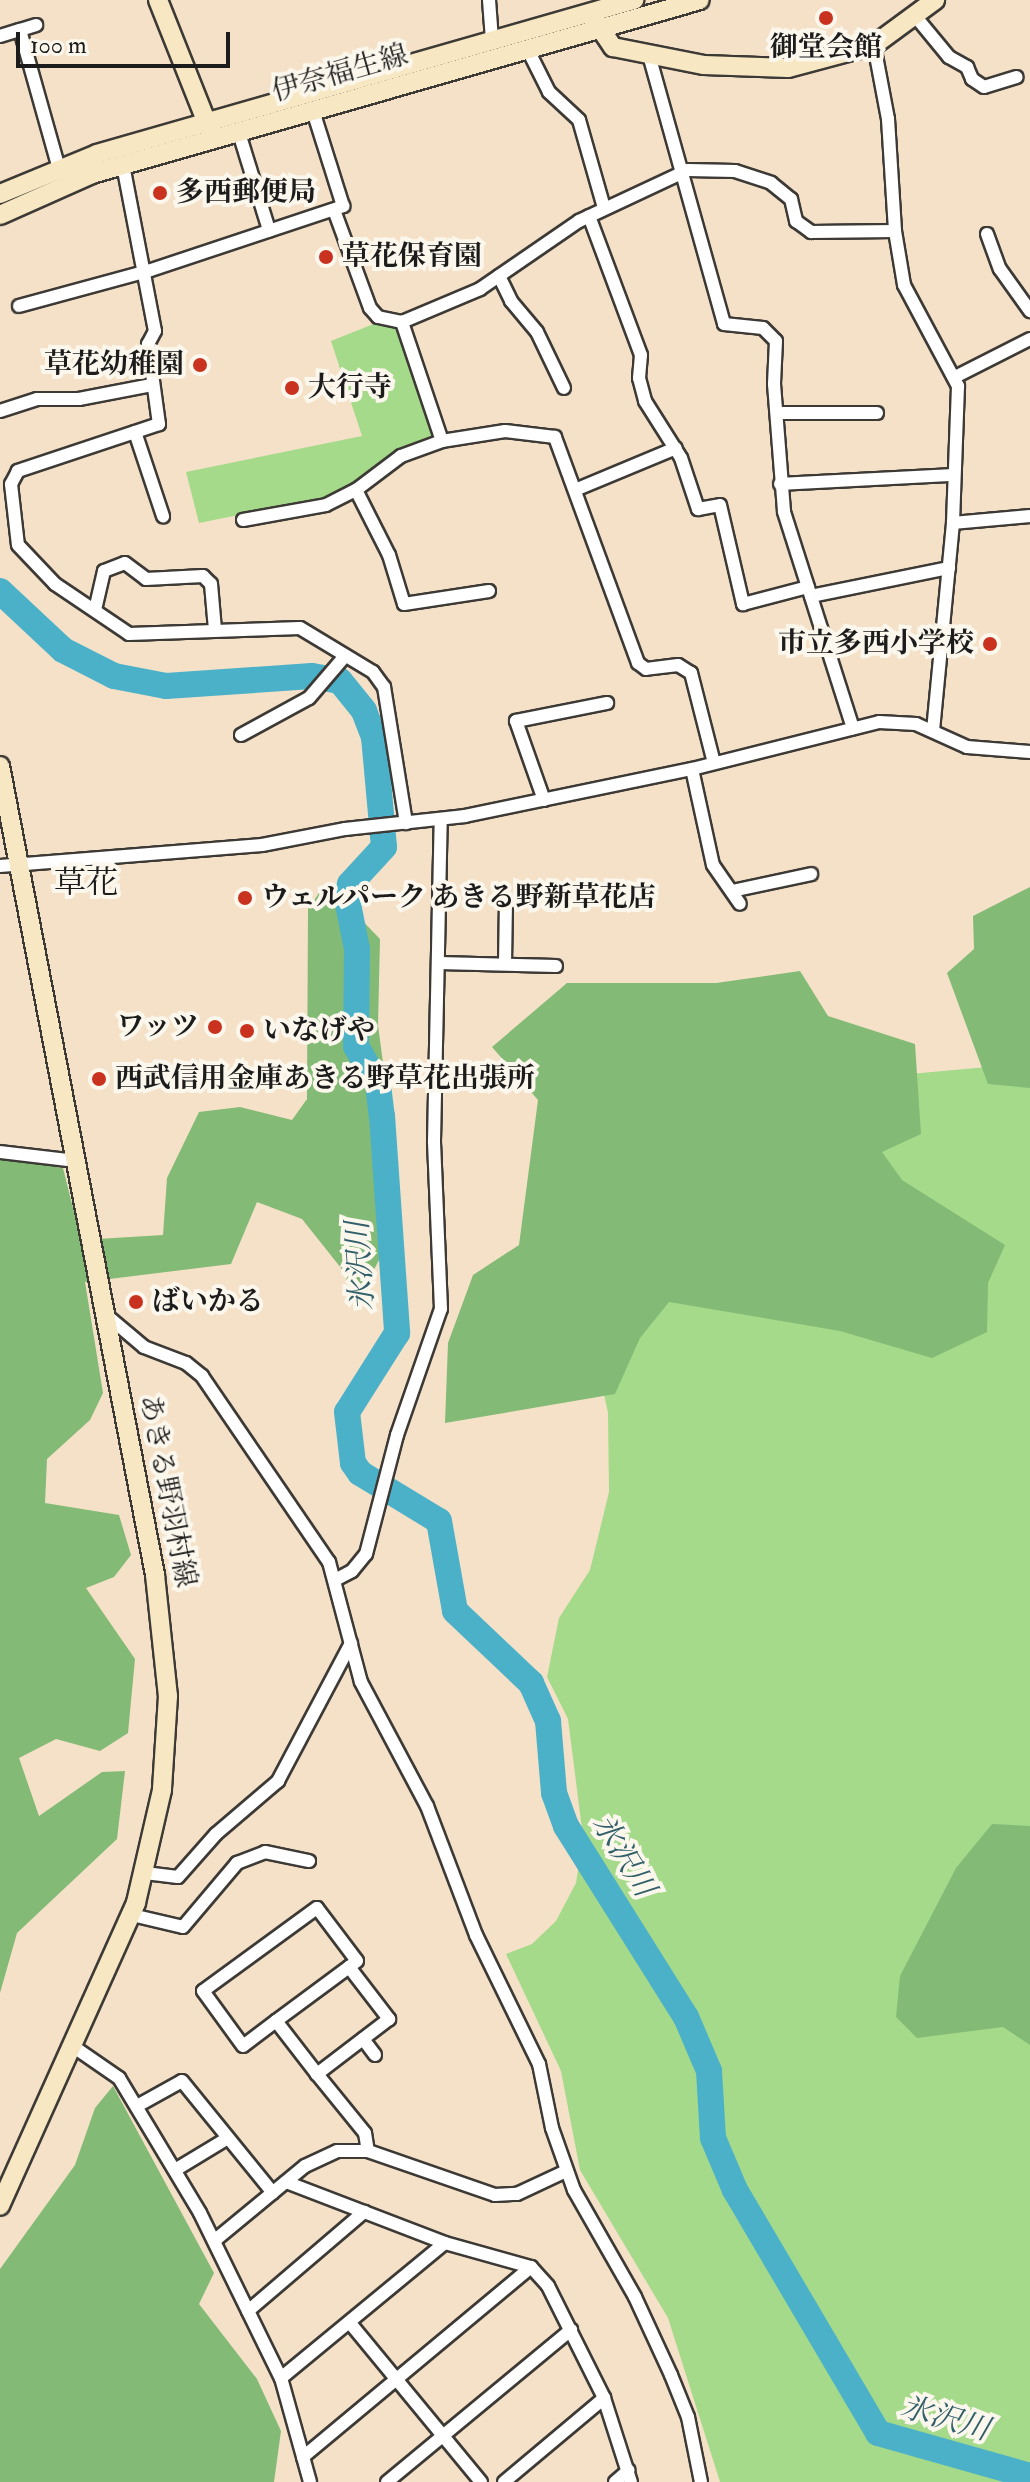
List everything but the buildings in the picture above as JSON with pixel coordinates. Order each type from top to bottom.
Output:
[{"type":"main road","points":[[158,0],[210,131]]},
{"type":"main road","name":"伊奈福生線","points":[[0,194],[59,169],[210,131],[239,133],[528,50],[634,0]]},
{"type":"main road","name":"伊奈福生線","points":[[0,215],[31,198],[210,131],[492,40],[700,0]]},
{"type":"main road","points":[[594,21],[613,47],[737,69],[788,68],[874,45],[916,17],[935,0]]},
{"type":"main road","name":"あきる野羽村線","points":[[0,766],[166,1649],[165,1758],[145,1873],[132,1915],[0,2206]]},
{"type":"street","points":[[489,0],[492,40]]},
{"type":"street","points":[[916,17],[949,57],[967,67],[984,87],[1016,77]]},
{"type":"street","points":[[0,36],[36,25]]},
{"type":"street","points":[[20,30],[59,169]]},
{"type":"street","points":[[874,45],[888,119],[895,231],[908,301],[955,377],[953,523],[933,729]]},
{"type":"street","points":[[528,50],[549,92],[568,105],[579,120],[604,208]]},
{"type":"street","points":[[649,55],[724,324],[773,334],[780,484],[789,535],[853,728]]},
{"type":"street","points":[[19,306],[140,273],[343,206],[313,111]]},
{"type":"street","points":[[239,133],[269,230]]},
{"type":"street","points":[[123,165],[140,273],[155,331],[148,344],[159,424],[18,471],[11,484],[18,545],[55,584],[129,634],[300,628],[373,672],[384,687],[401,823]]},
{"type":"street","points":[[334,210],[370,308],[378,317],[402,322],[461,299],[589,216],[680,172],[735,171],[771,183],[791,199],[796,221],[811,232],[895,231]]},
{"type":"street","points":[[589,216],[641,355],[639,378],[645,401],[676,448],[698,509],[720,505],[743,604],[949,568]]},
{"type":"street","points":[[987,234],[1000,269],[1030,311]]},
{"type":"street","points":[[499,276],[511,301],[537,332],[564,388]]},
{"type":"street","points":[[402,322],[442,441]]},
{"type":"street","points":[[955,377],[1030,339]]},
{"type":"street","points":[[0,411],[37,399],[79,399],[152,385]]},
{"type":"street","points":[[777,413],[877,413]]},
{"type":"street","points":[[243,520],[326,505],[356,490],[401,456],[442,441],[505,431],[555,437],[638,663],[646,669],[678,665],[691,673],[714,763]]},
{"type":"street","points":[[135,432],[163,516]]},
{"type":"street","points":[[575,490],[676,448]]},
{"type":"street","points":[[780,484],[953,475]]},
{"type":"street","points":[[356,490],[389,555],[404,604],[489,591]]},
{"type":"street","points":[[953,523],[1030,516]]},
{"type":"street","points":[[95,610],[104,571],[125,563],[146,579],[203,576],[211,584],[215,630]]},
{"type":"street","points":[[241,735],[271,723],[312,695],[345,656]]},
{"type":"street","points":[[544,800],[516,721],[607,703]]},
{"type":"street","points":[[0,866],[262,845],[373,826],[441,819],[692,769],[853,728],[900,721],[933,729],[967,747],[1030,752]]},
{"type":"street","points":[[692,769],[713,865],[740,904]]},
{"type":"street","points":[[335,1580],[352,1571],[366,1554],[382,1488],[441,1309],[434,1141],[441,819]]},
{"type":"street","points":[[732,891],[811,874]]},
{"type":"street","points":[[505,964],[506,902]]},
{"type":"street","points":[[439,963],[556,966]]},
{"type":"street","points":[[0,1152],[76,1161]]},
{"type":"street","points":[[105,1314],[144,1347],[186,1363],[202,1376],[329,1562],[365,1691],[427,1806],[476,1935],[539,2064],[566,2171],[671,2375],[688,2417],[701,2482]]},
{"type":"street","points":[[145,1873],[178,1877],[216,1834],[278,1781],[351,1643]]},
{"type":"street","points":[[132,1915],[183,1927],[237,1863],[265,1852],[309,1861]]},
{"type":"street","points":[[317,1908],[357,1961],[349,1967],[243,2046],[203,1991],[317,1908]]},
{"type":"street","points":[[317,2074],[389,2019],[349,1967]]},
{"type":"street","points":[[276,2021],[365,2133],[368,2151]]},
{"type":"street","points":[[363,2039],[375,2055]]},
{"type":"street","points":[[74,2047],[107,2065],[137,2106],[214,2241],[281,2378],[310,2482]]},
{"type":"street","points":[[137,2106],[182,2081],[273,2193]]},
{"type":"street","points":[[175,2170],[228,2138]]},
{"type":"street","points":[[214,2241],[314,2160],[337,2151],[368,2151],[495,2195],[517,2194],[566,2171]]},
{"type":"street","points":[[286,2182],[445,2243],[531,2267],[548,2286],[604,2398],[630,2476],[615,2482]]},
{"type":"street","points":[[248,2311],[364,2212]]},
{"type":"street","points":[[281,2378],[445,2243]]},
{"type":"street","points":[[303,2457],[531,2267]]},
{"type":"street","points":[[350,2323],[481,2482]]},
{"type":"street","points":[[387,2482],[571,2330]]},
{"type":"street","points":[[504,2482],[604,2398]]},
{"type":"green space","points":[[376,323],[400,329],[436,436],[399,451],[345,489],[322,498],[199,523],[186,472],[362,436],[331,341]]},
{"type":"green space","points":[[326,883],[380,939],[378,1025],[388,1101],[385,1249],[357,1301],[341,1268],[302,1219],[257,1202],[231,1264],[85,1282],[103,1393],[90,1420],[47,1459],[45,1503],[119,1515],[131,1555],[114,1577],[86,1588],[135,1659],[128,1733],[100,1751],[56,1739],[19,1758],[39,1816],[102,1772],[125,1771],[117,1839],[17,1933],[0,1993],[0,1157],[63,1168],[81,1240],[163,1235],[167,1178],[199,1112],[240,1107],[292,1120],[307,1099],[308,909]]},
{"type":"green space","points":[[1030,887],[1030,1088],[988,1084],[947,973],[974,949],[973,916]]},
{"type":"green space","points":[[800,971],[828,1016],[915,1044],[921,1134],[882,1152],[902,1180],[1005,1245],[988,1283],[987,1332],[932,1358],[840,1331],[669,1302],[640,1338],[615,1394],[445,1423],[448,1343],[473,1275],[519,1245],[538,1100],[492,1047],[567,983],[716,983]]},
{"type":"green space","points":[[1030,1038],[1030,2482],[720,2482],[668,2318],[580,2170],[561,2071],[506,1954],[532,1944],[556,1921],[576,1883],[583,1837],[568,1719],[547,1677],[559,1618],[590,1570],[609,1492],[608,1413],[592,1338],[601,1301],[882,1232],[877,1077],[998,1066]]},
{"type":"green space","points":[[992,1824],[1030,1826],[1030,2045],[1003,2027],[917,2038],[896,2017],[900,1976],[956,1868]]},
{"type":"green space","points":[[113,2086],[214,2273],[199,2304],[257,2379],[281,2431],[274,2482],[0,2482],[0,2269],[75,2165],[95,2108]]},
{"type":"waterway","name":"氷沢川","points":[[0,591],[63,650],[114,676],[166,686],[312,676],[340,681],[364,711],[374,737],[384,847],[350,884],[347,899],[357,949],[356,1046],[378,1085],[382,1116],[397,1333],[347,1412],[353,1463],[360,1473],[439,1521],[455,1611],[531,1683],[548,1721],[554,1793],[566,1826],[686,2017],[709,2071],[713,2138],[735,2190],[878,2433],[1030,2476]]},
{"type":"place","name":"御堂会館","points":[[826,18]]},
{"type":"place","name":"多西郵便局","points":[[160,193]]},
{"type":"place","name":"草花保育園","points":[[326,257]]},
{"type":"place","name":"草花幼稚園","points":[[200,365]]},
{"type":"place","name":"大行寺","points":[[292,388]]},
{"type":"place","name":"市立多西小学校","points":[[990,644]]},
{"type":"place","name":"ウェルパーク あきる野新草花店","points":[[245,898]]},
{"type":"place","name":"ワッツ","points":[[215,1027]]},
{"type":"place","name":"いなげや","points":[[247,1031]]},
{"type":"place","name":"西武信用金庫あきる野草花出張所","points":[[99,1079]]},
{"type":"place","name":"ばいかる","points":[[136,1302]]},
{"type":"district","name":"草花","points":[[86,883]]}]
